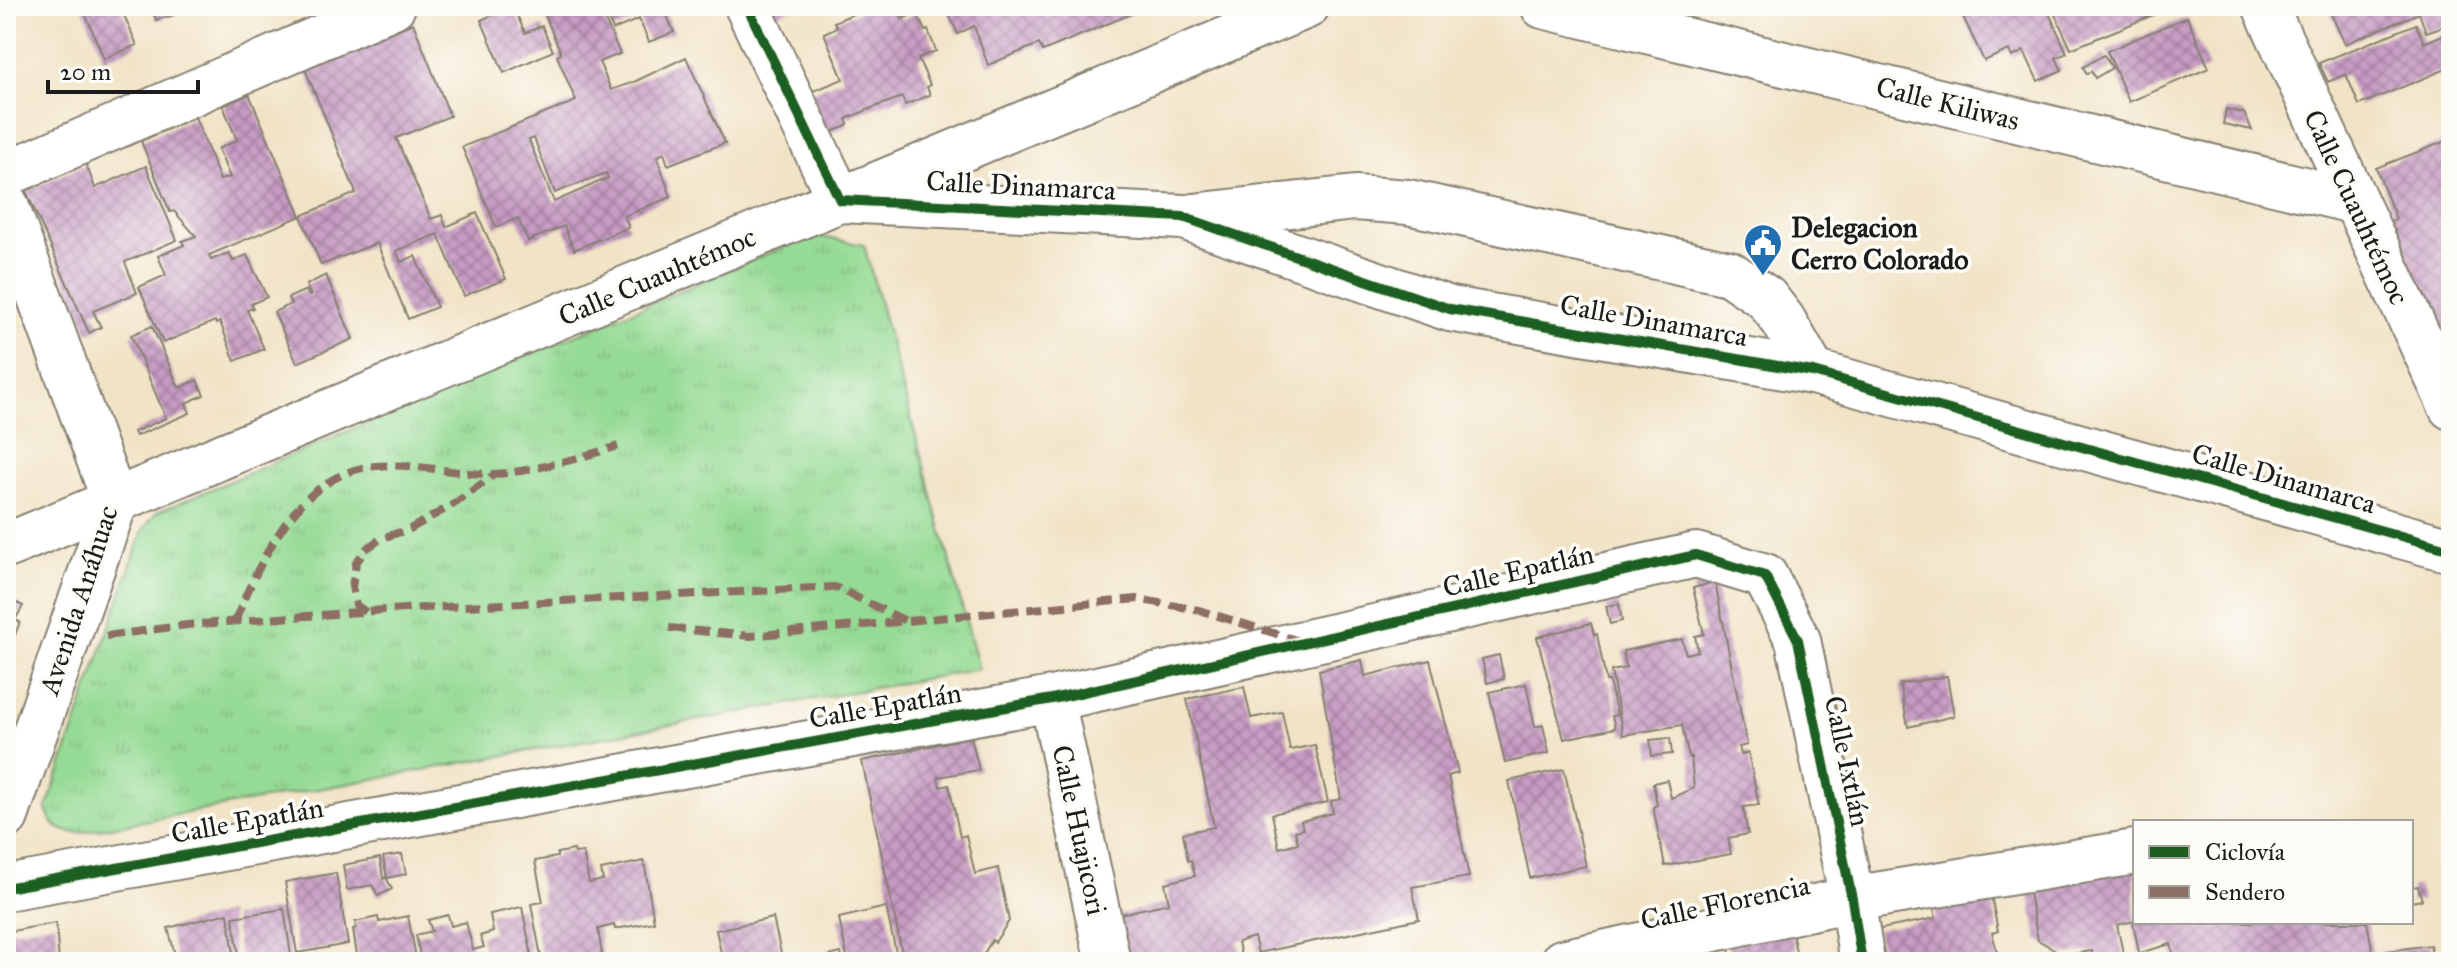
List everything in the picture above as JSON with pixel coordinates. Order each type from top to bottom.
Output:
[{"type":"street","points":[[6,174],[393,6]]},
{"type":"street","points":[[747,6],[840,200]]},
{"type":"street","name":"Calle Cuauhtémoc","points":[[6,546],[1307,6]]},
{"type":"street","name":"Calle Kiliwas","points":[[1543,6],[2353,201]]},
{"type":"street","name":"Calle Cuauhtémoc","points":[[2265,6],[2451,407]]},
{"type":"street","points":[[1183,217],[1355,198],[1408,202],[1729,273],[1766,298],[1783,320],[1813,372]]},
{"type":"street","name":"Calle Dinamarca","points":[[840,200],[1183,217],[1450,309],[1813,372],[2451,550]]},
{"type":"street","name":"Avenida Anáhuac","points":[[6,205],[115,503],[6,816]]},
{"type":"street","name":"Calle Epatlán","points":[[6,888],[1052,699],[1696,555],[1765,576]]},
{"type":"street","name":"Calle Ixtlán","points":[[1765,576],[1798,640],[1852,899],[1862,962]]},
{"type":"street","name":"Calle Huajicori","points":[[1052,699],[1108,962]]},
{"type":"street","name":"Calle Florencia","points":[[1562,962],[1852,899],[2133,852]]},
{"type":"green space","points":[[812,235],[864,245],[979,669],[77,833],[65,831],[54,824],[46,810],[143,530],[157,512]]},
{"type":"building","points":[[82,6],[120,6],[137,45],[104,59]]},
{"type":"building","points":[[152,6],[171,6],[174,15],[156,20]]},
{"type":"building","points":[[513,6],[525,33],[542,26],[553,51],[504,73],[481,20]]},
{"type":"building","points":[[541,6],[599,6],[620,54],[599,62],[611,90],[686,57],[725,143],[668,165],[664,153],[657,157],[671,197],[624,216],[629,227],[574,250],[564,226],[528,241],[518,218],[496,227],[462,147],[576,101],[557,56],[561,53]],"holes":[[[534,138],[555,193],[606,173],[608,178],[554,202],[529,140]]]},
{"type":"building","points":[[603,6],[663,6],[674,32],[649,42],[639,19],[613,30]]},
{"type":"building","points":[[764,6],[798,6],[769,18]]},
{"type":"building","points":[[872,6],[876,10],[884,6],[897,6],[902,19],[917,13],[936,51],[918,58],[930,85],[927,87],[930,95],[905,105],[902,97],[872,108],[846,119],[848,124],[845,127],[819,137],[801,96],[843,79],[824,33],[837,27],[834,22]]},
{"type":"building","points":[[955,6],[1150,6],[1043,51],[1039,44],[988,65],[974,26],[958,34],[947,10]]},
{"type":"building","points":[[1958,6],[2046,6],[2067,53],[2056,58],[2062,70],[2038,81],[2024,51],[2012,57],[2009,50],[1984,61]]},
{"type":"building","points":[[2051,6],[2175,6],[2071,49]]},
{"type":"building","points":[[2342,6],[2447,6],[2451,24],[2426,32],[2419,13],[2345,44],[2330,12]]},
{"type":"building","points":[[2187,17],[2209,68],[2129,102],[2107,51]]},
{"type":"building","points":[[413,23],[450,116],[396,138],[431,219],[442,215],[446,227],[477,213],[506,279],[464,296],[438,234],[396,251],[401,262],[415,256],[437,307],[408,319],[377,243],[321,265],[301,216],[356,193],[305,69]]},
{"type":"building","points":[[2416,24],[2424,43],[2442,35],[2451,58],[2451,67],[2359,105],[2346,74],[2328,82],[2319,63]]},
{"type":"building","points":[[2104,55],[2112,68],[2095,78],[2091,71],[2087,74],[2083,67]]},
{"type":"building","points":[[249,94],[301,216],[209,255],[211,260],[229,253],[233,261],[247,255],[267,297],[251,304],[253,308],[247,310],[264,349],[235,361],[220,322],[216,324],[215,321],[163,343],[139,287],[166,275],[158,256],[196,236],[174,211],[170,212],[141,141],[195,117],[220,180],[230,177],[218,149],[237,140],[223,106]]},
{"type":"building","points":[[2226,109],[2244,113],[2252,130],[2223,124]]},
{"type":"building","points":[[2451,139],[2451,262],[2446,264],[2451,275],[2451,328],[2440,333],[2390,221],[2396,219],[2376,168]]},
{"type":"building","points":[[86,164],[95,188],[146,166],[177,240],[125,262],[137,293],[93,311],[101,327],[89,333],[26,191]]},
{"type":"building","points":[[326,275],[353,339],[297,363],[274,312],[291,304],[288,298],[306,290],[311,295],[306,285]]},
{"type":"building","points":[[152,326],[179,388],[197,380],[204,395],[186,403],[190,413],[136,436],[134,432],[166,418],[131,335]]},
{"type":"building","points":[[1715,582],[1747,745],[1739,747],[1741,755],[1748,752],[1759,805],[1743,807],[1748,834],[1728,838],[1731,854],[1665,866],[1653,807],[1657,805],[1653,783],[1667,780],[1671,798],[1694,788],[1691,757],[1682,725],[1623,735],[1611,671],[1626,668],[1623,651],[1682,639],[1686,654],[1698,651],[1695,636],[1704,634],[1693,588]]},
{"type":"building","points":[[6,598],[23,606],[15,620],[20,622],[6,658]]},
{"type":"building","points":[[1619,604],[1622,621],[1610,624],[1606,606]]},
{"type":"building","points":[[1591,623],[1594,635],[1597,634],[1606,681],[1609,681],[1617,715],[1612,716],[1615,728],[1564,739],[1537,637]]},
{"type":"building","points":[[1499,655],[1504,679],[1487,683],[1482,659]]},
{"type":"building","points":[[1362,660],[1365,676],[1430,660],[1458,773],[1448,776],[1469,877],[1412,887],[1419,919],[1258,953],[1254,937],[1238,942],[1241,956],[1212,962],[1120,962],[1111,916],[1169,903],[1165,883],[1195,876],[1191,860],[1188,861],[1183,833],[1214,827],[1187,699],[1244,687],[1251,718],[1282,712],[1290,750],[1315,745],[1328,802],[1272,814],[1279,848],[1298,843],[1295,831],[1303,829],[1301,821],[1333,813],[1331,801],[1341,799],[1319,670]]},
{"type":"building","points":[[1947,676],[1954,716],[1908,727],[1900,684]]},
{"type":"building","points":[[1526,684],[1535,727],[1543,725],[1549,753],[1505,763],[1489,692]]},
{"type":"building","points":[[971,737],[979,770],[938,777],[940,787],[949,785],[960,837],[966,835],[975,874],[998,868],[1009,921],[995,942],[992,940],[979,962],[966,956],[963,962],[904,962],[862,761]]},
{"type":"building","points":[[1670,738],[1672,754],[1652,756],[1650,740]]},
{"type":"building","points":[[1564,769],[1586,866],[1530,878],[1509,781]]},
{"type":"building","points":[[574,850],[575,853],[583,852],[589,883],[603,880],[601,870],[644,861],[654,922],[598,929],[602,954],[588,956],[589,962],[542,962],[531,904],[543,902],[535,861]]},
{"type":"building","points":[[402,854],[406,874],[387,878],[383,857]]},
{"type":"building","points":[[380,858],[383,879],[386,877],[392,889],[378,896],[372,885],[347,890],[343,865]]},
{"type":"building","points":[[2133,865],[2133,921],[2117,925],[2125,962],[2094,962],[2092,951],[2065,955],[2038,940],[2028,888]]},
{"type":"building","points":[[336,873],[348,944],[297,953],[285,882]]},
{"type":"building","points":[[2418,886],[2422,900],[2413,902],[2413,887]]},
{"type":"building","points":[[1991,895],[1998,931],[1992,933],[2000,962],[1884,962],[1876,930],[1936,918],[1934,908]]},
{"type":"building","points":[[522,907],[533,962],[421,962],[416,935],[432,931],[428,920],[448,915],[451,926],[466,922],[473,950],[484,947],[480,936],[493,932],[490,914]]},
{"type":"building","points":[[886,907],[898,962],[848,962],[839,918]]},
{"type":"building","points":[[284,909],[292,962],[240,962],[233,917]]},
{"type":"building","points":[[228,913],[235,962],[177,962],[168,928]]},
{"type":"building","points":[[408,916],[417,962],[358,962],[353,929],[356,928],[355,922],[378,917],[379,922]]},
{"type":"building","points":[[773,918],[783,962],[723,962],[716,930]]},
{"type":"building","points":[[56,923],[59,962],[6,962],[6,932]]},
{"type":"building","points":[[2133,924],[2367,924],[2373,953],[2430,945],[2433,962],[2369,962],[2368,954],[2330,962],[2154,962],[2174,957],[2171,944],[2139,953]]},
{"type":"building","points":[[1792,932],[1798,962],[1732,962],[1728,945]]},
{"type":"building","points":[[841,953],[843,962],[809,962],[809,961]]},
{"type":"marked path","points":[[235,621],[257,571],[286,522],[304,501],[325,484],[349,472],[390,465],[478,474],[506,473],[555,464],[618,446]]},
{"type":"marked path","points":[[366,612],[356,605],[352,587],[356,563],[366,549],[382,538],[410,529],[454,504],[495,474]]},
{"type":"marked path","points":[[106,636],[187,625],[386,610],[835,587],[906,621]]},
{"type":"marked path","points":[[669,628],[750,636],[1137,599],[1199,610],[1299,641]]},
{"type":"cycle path","points":[[747,6],[840,200],[1183,217],[1450,309],[1813,372],[2451,550]]},
{"type":"cycle path","points":[[6,888],[1052,699],[1696,555],[1765,576],[1798,640],[1852,899],[1862,962]]},
{"type":"place","name":"Delegacion Cerro Colorado","points":[[1763,277]]}]
